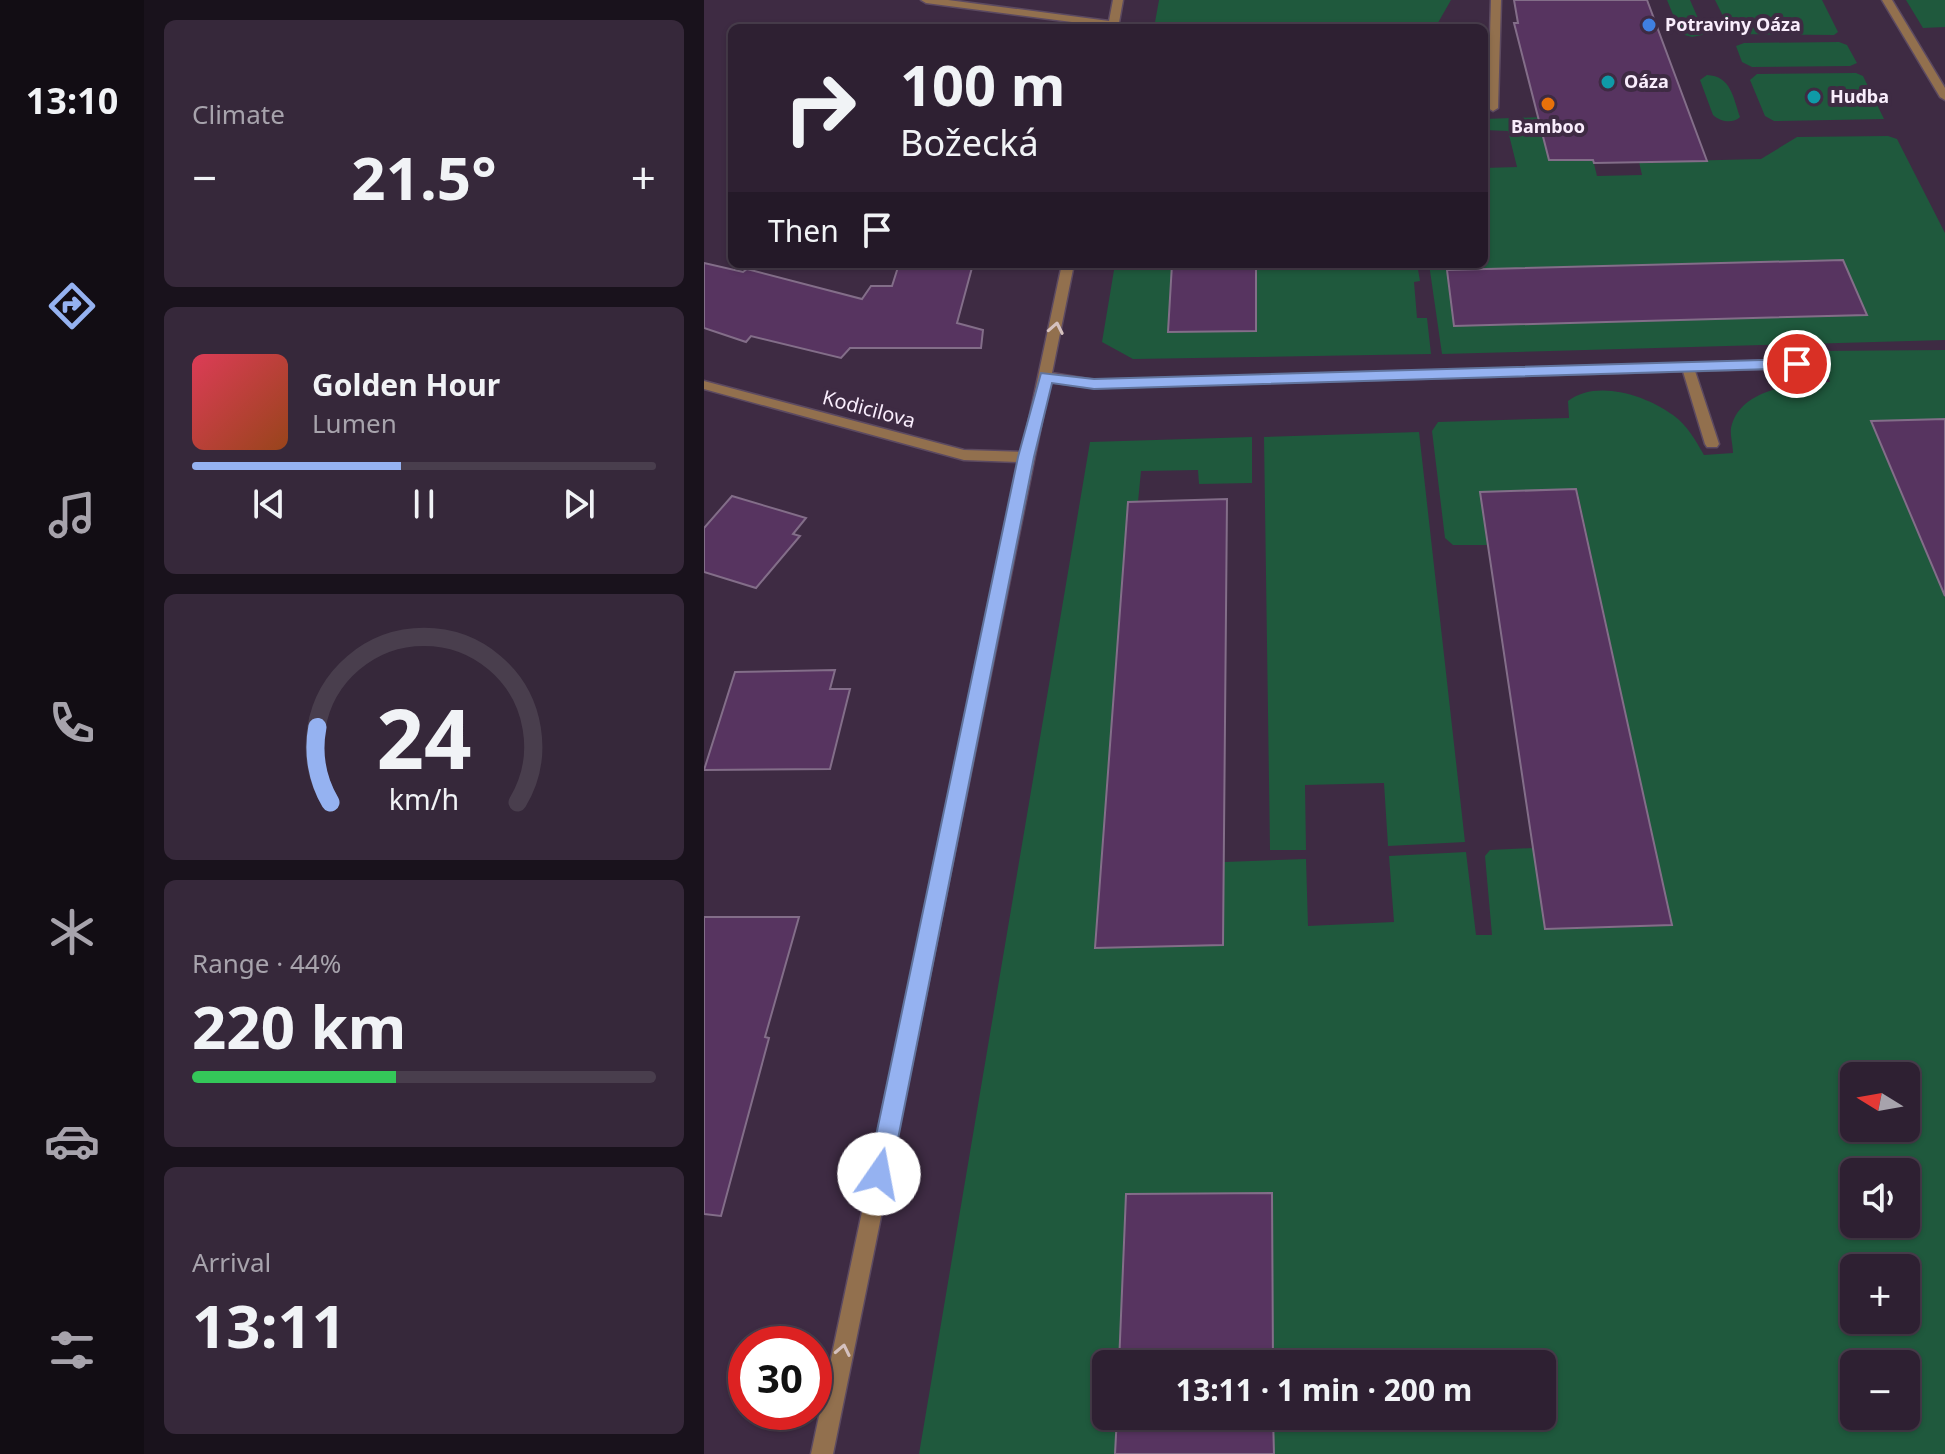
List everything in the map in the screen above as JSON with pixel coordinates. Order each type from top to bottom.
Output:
[{"type":"street","points":[[926,0],[1099,24]]},
{"type":"street","points":[[1113,24],[1118,0]]},
{"type":"street","points":[[1493,108],[1496,0]]},
{"type":"street","points":[[1887,0],[1945,97]]},
{"type":"street","points":[[822,1454],[1067,268]]},
{"type":"street","points":[[1047,377],[1094,384],[1797,364]]},
{"type":"street","points":[[1688,368],[1712,444]]},
{"type":"street","name":"Kodicilova","points":[[704,385],[964,455],[1026,457]]},
{"type":"green space","points":[[1159,0],[1451,0],[1437,24],[1155,24]]},
{"type":"green space","points":[[1667,0],[1690,0],[1704,32],[1702,35],[1692,37],[1681,34]]},
{"type":"green space","points":[[1715,0],[1822,0],[1838,32],[1834,35],[1732,34]]},
{"type":"green space","points":[[1906,0],[1945,0],[1945,27],[1923,28]]},
{"type":"green space","points":[[1839,42],[1847,45],[1857,63],[1850,66],[1752,67],[1742,62],[1736,46],[1744,43]]},
{"type":"green space","points":[[1856,73],[1863,76],[1884,119],[1774,121],[1765,116],[1750,80],[1757,74]]},
{"type":"green space","points":[[1707,75],[1726,83],[1740,117],[1727,121],[1713,115],[1700,80]]},
{"type":"green space","points":[[1543,117],[1589,143],[1597,176],[1642,175],[1639,162],[1761,159],[1797,137],[1888,136],[1897,139],[1945,233],[1945,340],[1442,354],[1430,268],[1488,268],[1488,168],[1517,167],[1508,131],[1488,130],[1488,119]],"holes":[[[1843,260],[1729,318],[1454,326],[1447,271]]]},
{"type":"green space","points":[[1114,268],[1172,268],[1169,332],[1256,331],[1256,268],[1418,268],[1420,281],[1414,282],[1417,318],[1427,318],[1431,354],[1133,359],[1102,342]]},
{"type":"green space","points":[[1945,350],[1945,419],[1871,422],[1945,597],[1945,1454],[1274,1454],[1273,1430],[1556,1430],[1556,1350],[1273,1350],[1271,1193],[1126,1195],[1120,1350],[1092,1350],[1092,1430],[1116,1430],[1115,1454],[919,1454],[1090,442],[1252,437],[1252,483],[1199,484],[1198,470],[1141,471],[1138,502],[1128,503],[1095,948],[1223,945],[1224,862],[1306,859],[1308,926],[1394,922],[1389,856],[1466,852],[1476,935],[1492,935],[1485,856],[1490,850],[1533,848],[1546,929],[1667,926],[1672,925],[1577,489],[1480,492],[1487,545],[1453,545],[1445,538],[1432,431],[1438,422],[1569,418],[1568,401],[1579,394],[1606,390],[1649,401],[1673,415],[1687,428],[1704,455],[1733,453],[1731,428],[1736,414],[1746,404],[1772,390],[1830,382],[1818,351]]},
{"type":"green space","points":[[1419,432],[1465,842],[1388,846],[1384,783],[1305,785],[1306,850],[1270,850],[1264,437]]},
{"type":"building","name":"Oáza","points":[[1514,0],[1647,0],[1707,161],[1594,163],[1593,160],[1549,160],[1514,23],[1518,23]]},
{"type":"building","points":[[1843,260],[1867,315],[1454,326],[1447,270]]},
{"type":"building","points":[[704,263],[743,272],[747,269],[862,299],[871,286],[892,286],[898,268],[972,268],[957,323],[983,330],[981,348],[850,348],[841,358],[751,336],[746,342],[704,328]]},
{"type":"building","points":[[1172,268],[1256,268],[1256,331],[1168,332]]},
{"type":"building","points":[[1945,419],[1945,596],[1871,421]]},
{"type":"building","points":[[1576,489],[1672,925],[1545,929],[1480,492]]},
{"type":"building","points":[[732,496],[806,518],[793,534],[800,536],[756,588],[704,572],[704,528]]},
{"type":"building","points":[[1227,499],[1223,945],[1095,948],[1128,502]]},
{"type":"building","points":[[835,670],[830,689],[850,689],[830,769],[704,770],[735,672]]},
{"type":"building","points":[[704,917],[799,917],[765,1037],[769,1038],[721,1216],[704,1214]]},
{"type":"building","points":[[1272,1193],[1273,1350],[1120,1350],[1126,1194]]},
{"type":"building","points":[[1116,1430],[1273,1430],[1274,1454],[1115,1454]]},
{"type":"place","name":"Potraviny Oáza","points":[[1649,25]]},
{"type":"place","name":"Oáza","points":[[1608,82]]},
{"type":"place","name":"Hudba","points":[[1814,97]]},
{"type":"place","name":"Bamboo","points":[[1548,104]]},
{"type":"route","points":[[879,1174],[1032,428],[1047,377],[1094,384],[1797,364]]}]
